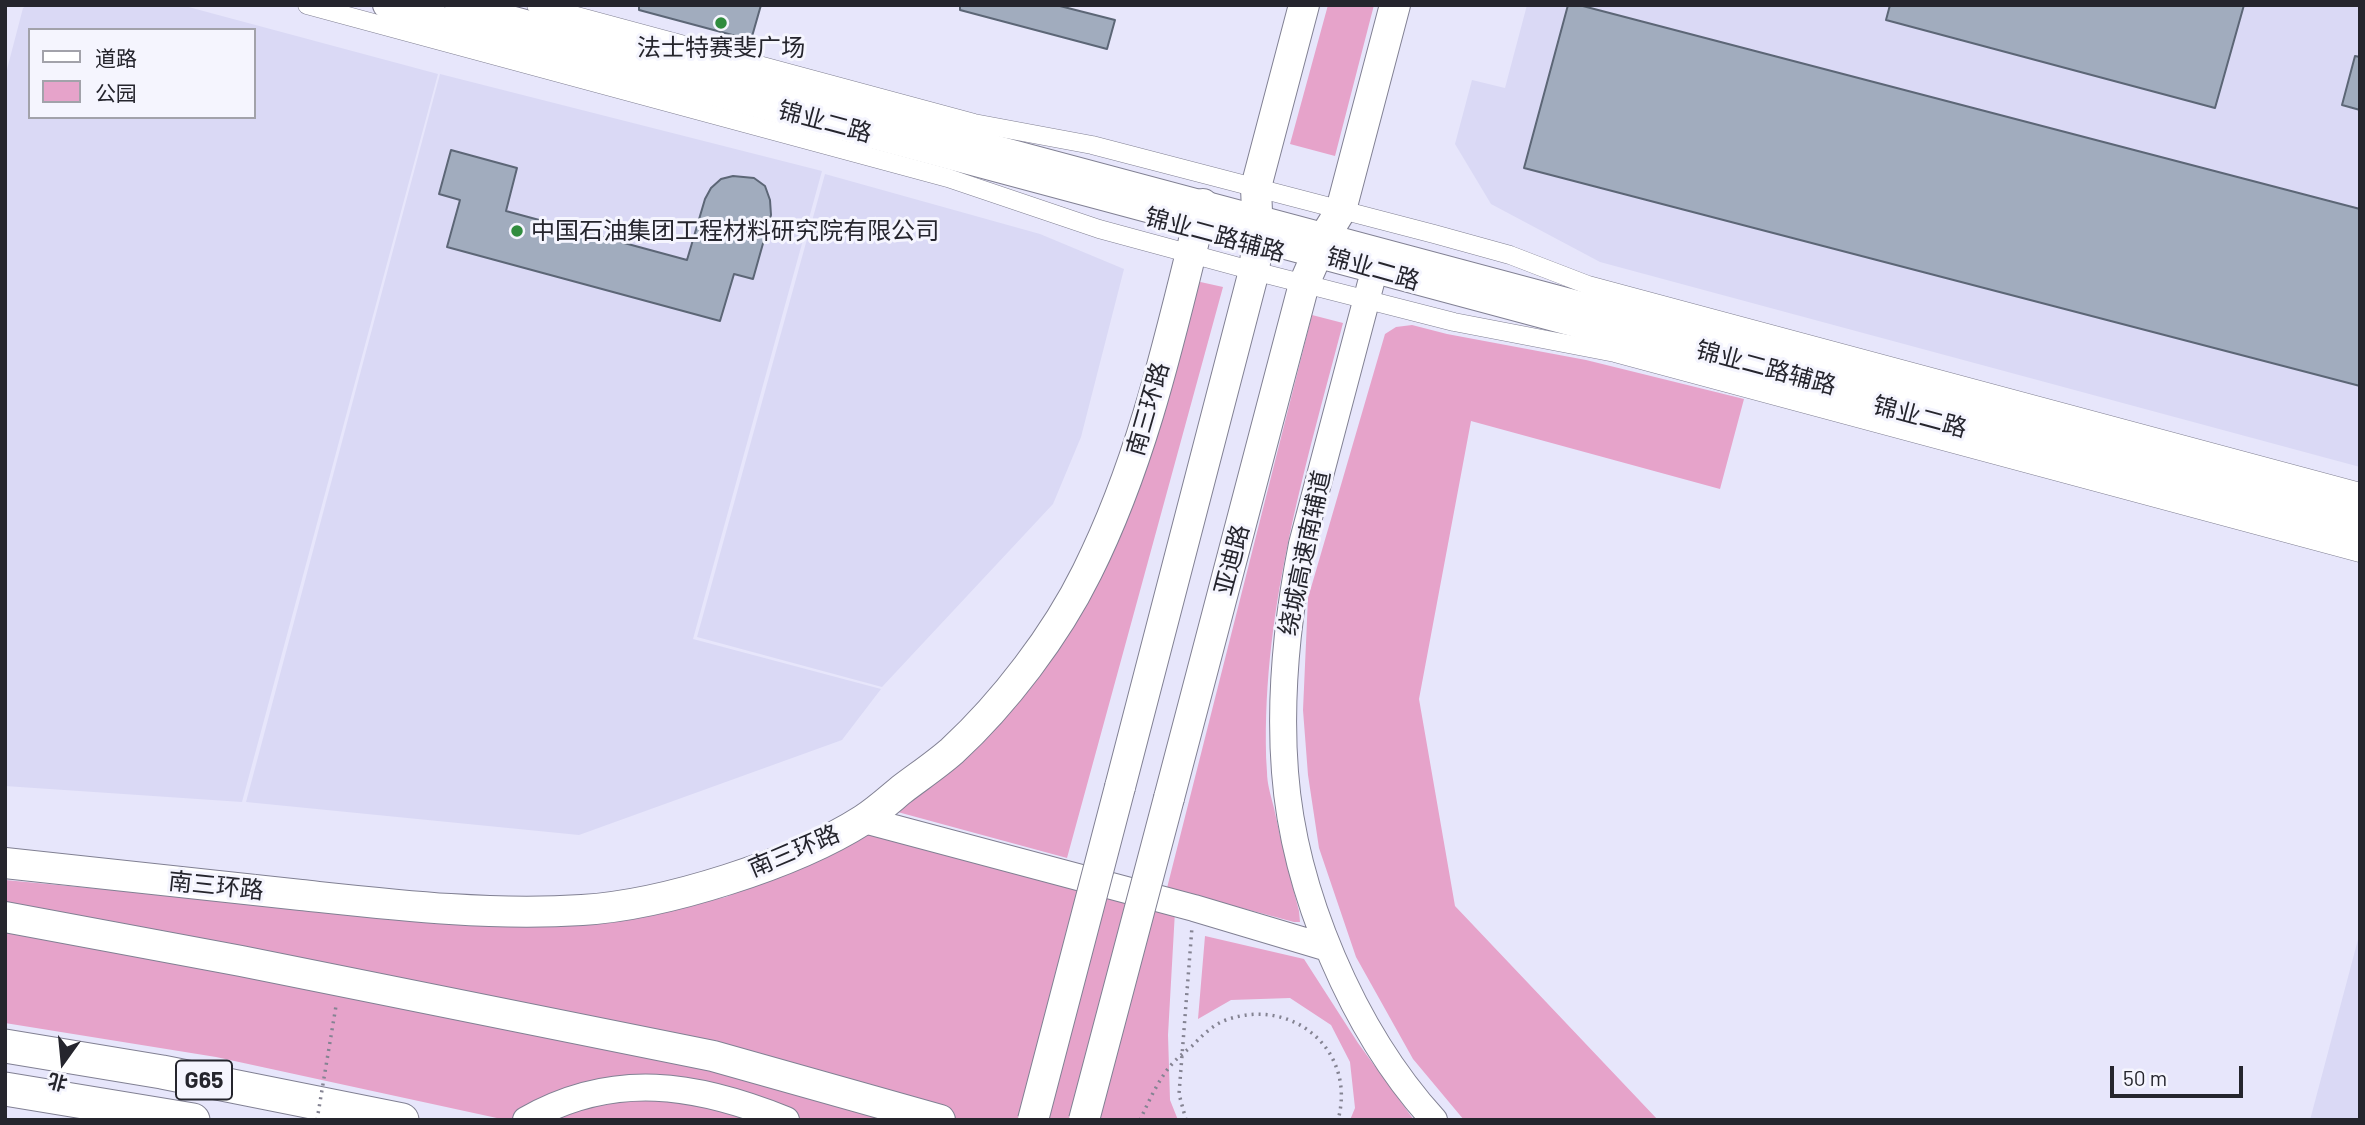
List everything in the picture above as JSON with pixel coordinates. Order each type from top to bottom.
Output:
[{"type":"highway","name":"亚迪路","points":[[1033,1120],[1254,271],[1256,187],[1304,5]]},
{"type":"highway","name":"亚迪路","points":[[1084,1120],[1304,284],[1321,245],[1341,210],[1395,5]]},
{"type":"highway","name":"南三环路","points":[[5,863],[424,908],[511,913],[586,910],[649,900],[737,875],[810,848],[864,820],[951,751],[1025,668],[1071,601],[1099,546],[1138,449],[1201,213]]},
{"type":"highway","points":[[5,916],[713,1056],[940,1120]]},
{"type":"highway","name":"G65","points":[[5,1046],[162,1072],[402,1120]]},
{"type":"highway","name":"G65","points":[[5,1089],[193,1120]]},
{"type":"main road","name":"锦业二路","points":[[386,5],[1201,213]]},
{"type":"main road","name":"锦业二路","points":[[458,5],[2360,534]]},
{"type":"main road","name":"锦业二路","points":[[1377,261],[2360,513]]},
{"type":"main road","name":"绕城高速南辅道","points":[[1377,261],[1302,544],[1293,590],[1284,676],[1285,775],[1306,881],[1328,948],[1352,1000],[1387,1059],[1434,1120]]},
{"type":"main road","points":[[864,820],[1194,908],[1328,948]]},
{"type":"main road","points":[[526,1120],[546,1108],[582,1095],[660,1087],[696,1091],[742,1102],[786,1120]]},
{"type":"street","name":"锦业二路辅路","points":[[307,5],[948,178],[1099,229],[1254,271],[1454,322],[1615,353],[2360,552]]},
{"type":"street","name":"锦业二路辅路","points":[[537,5],[974,123],[1092,145],[1256,187],[1510,255],[1588,285],[2360,492]]},
{"type":"path","points":[[1186,1120],[1180,1094],[1194,908]]},
{"type":"path","points":[[317,1120],[336,1006]]},
{"type":"path","points":[[1140,1120],[1157,1086],[1172,1065],[1201,1036],[1225,1020],[1259,1013],[1293,1021],[1309,1030],[1328,1049],[1343,1087],[1338,1120]]},
{"type":"shaded area","points":[[28,5],[181,5],[438,74],[242,802],[5,786],[5,77],[23,8]]},
{"type":"shaded area","points":[[1527,5],[2360,5],[2360,467],[1600,262],[1491,204],[1455,144],[1472,80],[1505,88]]},
{"type":"shaded area","points":[[440,74],[822,171],[693,639],[881,689],[842,740],[579,835],[246,802]]},
{"type":"shaded area","points":[[825,174],[1040,234],[1124,269],[1081,437],[1053,504],[882,687],[697,637]]},
{"type":"shaded area","points":[[2360,932],[2360,1120],[2310,1120]]},
{"type":"green space","points":[[1328,5],[1374,5],[1335,156],[1290,144]]},
{"type":"green space","points":[[1196,281],[1223,287],[1067,858],[894,811],[1062,637]]},
{"type":"green space","points":[[1312,315],[1343,323],[1288,545],[1270,658],[1266,715],[1268,781],[1299,911],[1300,922],[1294,922],[1167,888]]},
{"type":"green space","points":[[1412,325],[1586,360],[1744,399],[1720,489],[1471,421],[1419,699],[1455,906],[1658,1120],[1464,1120],[1413,1059],[1356,957],[1319,848],[1308,775],[1303,710],[1308,598],[1385,334],[1396,327]]},
{"type":"green space","points":[[865,830],[1175,911],[1168,1035],[1170,1100],[1178,1120],[506,1120],[216,1057],[5,1023],[5,880],[378,915],[632,918],[726,897],[824,855]]},
{"type":"green space","points":[[1205,936],[1304,959],[1358,1043],[1414,1120],[1350,1120],[1355,1108],[1350,1062],[1331,1025],[1290,998],[1231,1000],[1198,1019]]},
{"type":"building","name":"法士特赛斐广场","points":[[639,5],[761,5],[751,40],[639,10]]},
{"type":"building","points":[[960,5],[1056,5],[1115,20],[1107,49],[960,10]]},
{"type":"building","points":[[1568,5],[1579,5],[2360,209],[2360,386],[1524,168]]},
{"type":"building","points":[[1890,5],[2244,5],[2215,108],[1886,20]]},
{"type":"building","points":[[2355,56],[2360,57],[2360,110],[2342,105]]},
{"type":"building","name":"中国石油集团工程材料研究院有限公司","points":[[451,150],[517,168],[506,211],[687,260],[705,199],[711,188],[721,179],[733,176],[754,178],[765,186],[771,215],[753,279],[734,274],[720,321],[447,247],[460,200],[439,194]]},
{"type":"place","name":"法士特赛斐广场","points":[[721,23]]},
{"type":"place","name":"中国石油集团工程材料研究院有限公司","points":[[517,231]]}]
